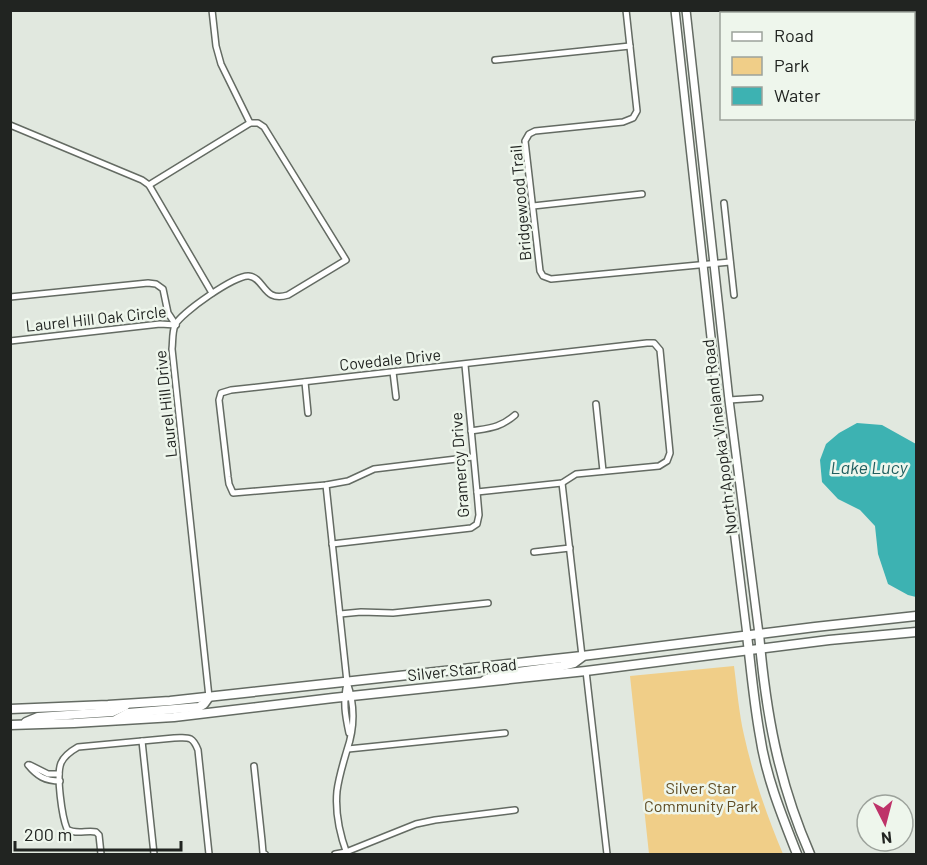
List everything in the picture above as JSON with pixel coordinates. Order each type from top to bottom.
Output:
[{"type":"main road","name":"Silver Star Road","points":[[15,709],[130,704],[209,697],[916,616]]},
{"type":"main road","name":"Silver Star Road","points":[[15,724],[174,717],[586,671],[828,640],[916,632]]},
{"type":"main road","name":"North Apopka Vineland Road","points":[[759,634],[768,715],[776,756],[789,801],[810,855]]},
{"type":"main road","name":"North Apopka Vineland Road","points":[[747,635],[760,737],[781,816],[797,855]]},
{"type":"main road","points":[[479,682],[496,675],[574,663],[582,656]]},
{"type":"main road","points":[[114,721],[128,713],[199,706],[204,704],[209,697]]},
{"type":"main road","points":[[15,724],[38,717],[112,712],[130,704]]},
{"type":"main road","points":[[10,716],[15,709]]},
{"type":"street","points":[[212,10],[216,46],[221,64],[250,123]]},
{"type":"street","name":"Bridgewood Trail","points":[[626,10],[637,111],[633,118],[623,122],[535,131],[529,134],[525,141],[540,271],[543,276],[551,279],[730,262]]},
{"type":"street","name":"North Apopka Vineland Road","points":[[675,10],[717,401],[747,635]]},
{"type":"street","name":"North Apopka Vineland Road","points":[[686,10],[729,400],[759,634]]},
{"type":"street","points":[[495,60],[630,46]]},
{"type":"street","points":[[149,185],[250,123],[258,123],[264,127],[346,260],[282,297],[266,291],[256,278],[243,277],[212,293],[181,317],[176,325]]},
{"type":"street","points":[[10,125],[142,180],[149,185],[212,293]]},
{"type":"street","points":[[532,206],[642,194]]},
{"type":"street","points":[[724,203],[734,295]]},
{"type":"street","name":"Laurel Hill Oak Circle","points":[[10,297],[156,284],[163,289],[168,313],[176,325]]},
{"type":"street","name":"Laurel Hill Oak Circle","points":[[10,341],[160,324],[176,325]]},
{"type":"street","name":"Laurel Hill Drive","points":[[176,325],[172,349],[209,697]]},
{"type":"street","name":"Covedale Drive","points":[[326,485],[233,493],[228,477],[219,400],[221,393],[231,390],[654,343],[660,350],[670,453],[667,461],[659,466],[603,471]]},
{"type":"street","name":"Gramercy Drive","points":[[332,543],[471,528],[477,524],[479,515],[465,365]]},
{"type":"street","points":[[393,372],[396,397]]},
{"type":"street","points":[[305,382],[309,413]]},
{"type":"street","points":[[729,400],[760,398]]},
{"type":"street","points":[[477,492],[562,483],[576,474],[603,471],[596,404]]},
{"type":"street","points":[[471,431],[496,428],[515,415]]},
{"type":"street","points":[[347,853],[337,815],[337,791],[350,737],[345,714],[348,696],[326,485],[348,481],[374,469],[473,457]]},
{"type":"street","points":[[562,483],[582,656]]},
{"type":"street","points":[[534,552],[570,548]]},
{"type":"street","points":[[340,614],[393,613],[488,603]]},
{"type":"street","points":[[586,671],[607,855]]},
{"type":"street","points":[[348,749],[505,732]]},
{"type":"street","points":[[101,855],[99,835],[96,832],[71,832],[67,829],[59,778],[62,763],[70,751],[78,747],[189,738],[194,741],[198,750],[209,855]]},
{"type":"street","points":[[142,741],[154,855]]},
{"type":"street","points":[[28,765],[35,767],[59,778],[51,781],[43,779],[28,765]]},
{"type":"street","points":[[254,766],[261,841],[265,855]]},
{"type":"street","points":[[335,855],[347,853],[416,824],[515,810]]},
{"type":"green space","name":"Silver Star Community Park","points":[[734,666],[748,750],[761,796],[783,854],[649,854],[630,676]]},
{"type":"water","points":[[820,10],[916,11],[916,111],[915,12],[819,12]]},
{"type":"water","name":"Lake Lucy","points":[[857,423],[882,425],[916,444],[916,597],[888,584],[878,554],[875,526],[860,510],[838,499],[822,482],[820,460],[826,444],[839,433]]}]
